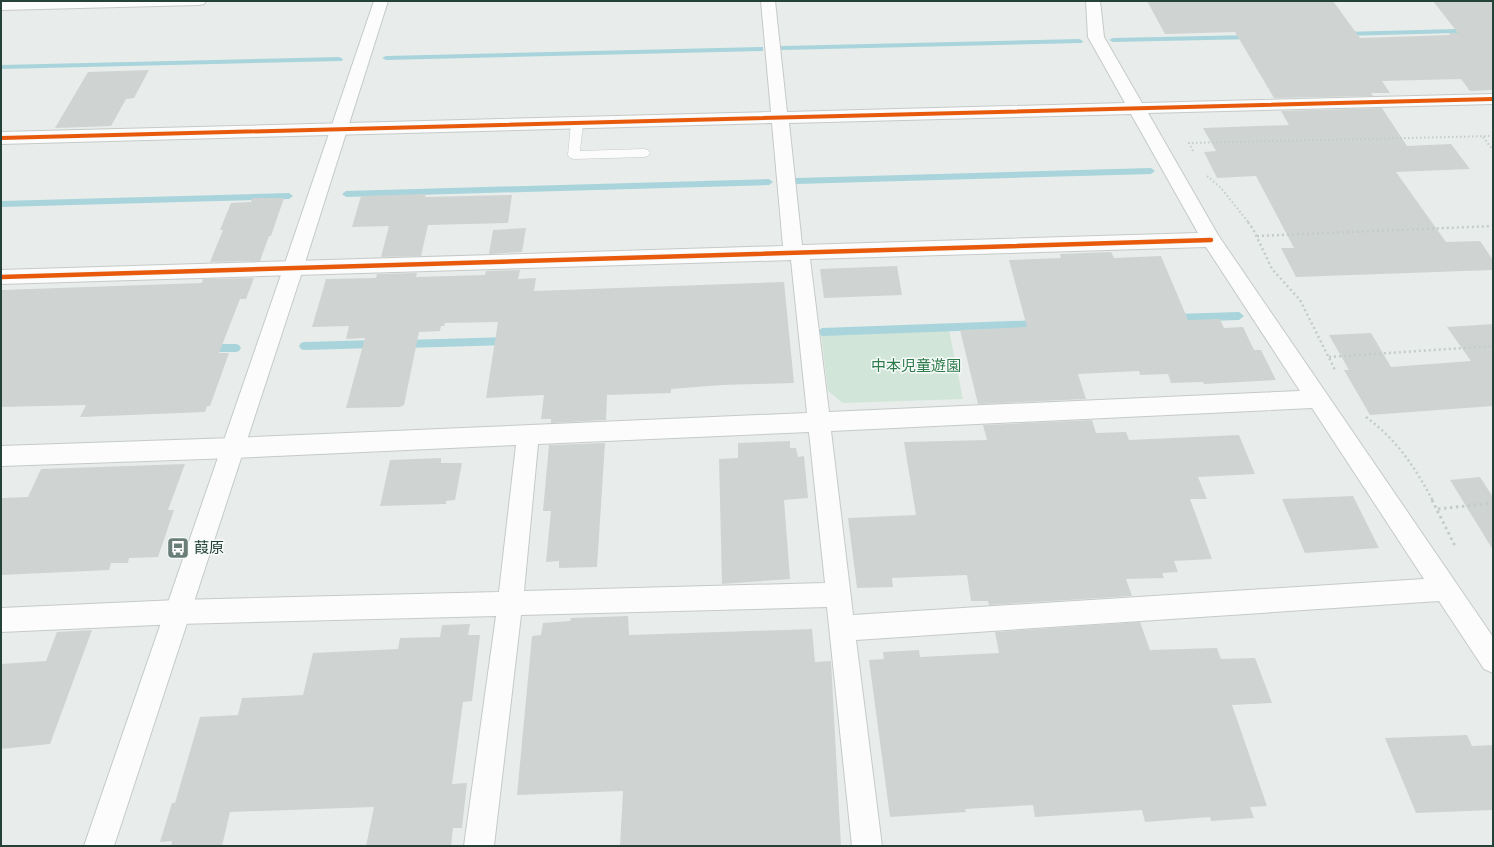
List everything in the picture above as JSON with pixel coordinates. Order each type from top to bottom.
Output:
[{"type":"street","points":[[1,6],[5,1]]},
{"type":"street","points":[[1,6],[199,1]]},
{"type":"street","points":[[99,846],[293,269],[381,1]]},
{"type":"street","points":[[768,1],[779,118],[819,422],[867,846]]},
{"type":"street","points":[[1093,1],[1096,37],[1211,240],[1493,660]]},
{"type":"street","points":[[1,138],[1493,99]]},
{"type":"street","points":[[1,277],[1211,240]]},
{"type":"street","points":[[1,456],[233,448],[1318,399]]},
{"type":"street","points":[[480,846],[510,604],[528,435]]},
{"type":"street","points":[[843,628],[1446,590]]},
{"type":"street","points":[[1,620],[178,612],[839,595]]},
{"type":"lane","points":[[577,123],[574,154],[644,153]]},
{"type":"path","points":[[1482,136],[1493,150]]},
{"type":"path","points":[[1196,157],[1189,143],[1493,136]]},
{"type":"path","points":[[1204,170],[1207,177],[1220,188],[1253,229],[1272,269],[1300,300],[1339,378]]},
{"type":"path","points":[[1257,236],[1493,226]]},
{"type":"path","points":[[1329,357],[1493,346]]},
{"type":"path","points":[[1363,414],[1391,438],[1418,476],[1438,509],[1458,552]]},
{"type":"path","points":[[1438,509],[1493,503]]},
{"type":"green space","name":"中本児童遊園","points":[[949,330],[963,399],[843,403],[828,391],[821,334]]},
{"type":"building","points":[[1147,1],[1333,1],[1360,38],[1450,35],[1449,33],[1458,33],[1433,1],[1493,1],[1493,90],[1470,91],[1461,79],[1382,81],[1390,93],[1371,93],[1373,96],[1274,98],[1235,32],[1165,34]]},
{"type":"building","points":[[149,70],[134,98],[126,99],[111,126],[55,128],[88,72]]},
{"type":"building","points":[[1382,108],[1407,146],[1451,144],[1470,169],[1396,172],[1446,242],[1480,241],[1493,260],[1493,270],[1296,277],[1281,248],[1294,248],[1256,176],[1217,178],[1204,152],[1216,151],[1203,128],[1289,125],[1281,111]]},
{"type":"building","points":[[426,194],[425,197],[512,195],[508,223],[428,225],[421,256],[381,257],[389,226],[352,227],[361,196]]},
{"type":"building","points":[[252,198],[284,198],[271,236],[269,236],[260,261],[210,262],[223,230],[220,230],[231,203],[251,202]]},
{"type":"building","points":[[526,228],[522,252],[489,254],[493,230]]},
{"type":"building","points":[[1111,252],[1114,258],[1161,256],[1188,320],[1220,319],[1224,328],[1243,327],[1254,350],[1261,350],[1276,380],[1204,384],[1203,382],[1171,383],[1168,374],[1140,375],[1139,371],[1078,374],[1086,399],[978,404],[960,330],[1027,327],[1009,260],[1061,258],[1060,254]]},
{"type":"building","points":[[897,266],[902,295],[824,298],[820,269]]},
{"type":"building","points":[[520,270],[518,279],[536,278],[534,291],[784,282],[794,383],[722,385],[671,389],[671,393],[607,395],[606,420],[551,423],[551,419],[541,419],[544,395],[486,398],[498,322],[445,323],[444,326],[441,326],[440,331],[419,332],[404,405],[400,407],[346,408],[365,338],[346,339],[349,326],[312,327],[326,279],[376,278],[377,274],[417,273],[416,277],[485,275],[486,271]]},
{"type":"building","points":[[254,278],[246,299],[240,299],[219,353],[229,353],[210,406],[207,406],[205,412],[80,417],[86,405],[1,407],[1,290],[202,283],[203,279]]},
{"type":"building","points":[[1493,324],[1493,406],[1370,415],[1344,370],[1349,370],[1329,335],[1371,333],[1391,367],[1471,361],[1447,327]]},
{"type":"building","points":[[1092,420],[1096,433],[1126,432],[1129,440],[1239,435],[1255,474],[1198,477],[1207,499],[1190,499],[1212,559],[1174,561],[1178,572],[1162,573],[1164,578],[1126,579],[1132,596],[989,605],[988,601],[971,601],[967,575],[892,578],[893,587],[857,588],[848,518],[916,515],[904,442],[987,440],[983,425]]},
{"type":"building","points":[[790,441],[790,448],[796,448],[798,457],[804,456],[808,498],[784,500],[790,579],[722,584],[719,459],[738,458],[738,443]]},
{"type":"building","points":[[605,443],[597,567],[559,568],[559,561],[546,562],[551,511],[543,511],[549,445]]},
{"type":"building","points":[[441,458],[441,463],[462,463],[455,500],[446,501],[446,504],[380,506],[390,460]]},
{"type":"building","points":[[185,464],[168,510],[174,510],[158,557],[129,558],[128,563],[111,563],[109,570],[1,575],[1,498],[28,497],[41,469]]},
{"type":"building","points":[[1480,477],[1493,497],[1493,550],[1450,480]]},
{"type":"building","points":[[1353,496],[1379,548],[1305,553],[1282,499]]},
{"type":"building","points":[[628,616],[629,635],[812,629],[815,662],[831,661],[841,846],[620,846],[623,791],[517,795],[532,636],[541,635],[543,623],[570,621],[571,618]]},
{"type":"building","points":[[1140,622],[1150,650],[1217,648],[1221,659],[1255,658],[1272,703],[1232,705],[1267,806],[1250,807],[1254,818],[1211,821],[1210,817],[1145,822],[1142,810],[1035,817],[1033,805],[965,809],[966,812],[890,817],[869,660],[884,659],[883,652],[919,650],[920,657],[999,653],[995,632]]},
{"type":"building","points":[[470,624],[468,635],[480,635],[472,701],[463,702],[452,784],[467,783],[462,828],[453,828],[451,846],[366,846],[374,807],[230,812],[222,846],[171,846],[172,841],[160,842],[172,803],[175,803],[200,717],[238,715],[242,698],[303,695],[313,653],[398,649],[400,638],[440,637],[442,625]]},
{"type":"building","points":[[92,630],[50,744],[1,749],[1,664],[46,661],[57,632]]},
{"type":"building","points":[[1467,735],[1472,746],[1493,745],[1493,810],[1416,813],[1385,738]]},
{"type":"waterway","points":[[1343,34],[1493,30]]},
{"type":"waterway","points":[[1113,40],[1251,37]]},
{"type":"waterway","points":[[782,48],[1079,41]]},
{"type":"waterway","points":[[386,58],[760,49]]},
{"type":"waterway","points":[[1,67],[339,59]]},
{"type":"waterway","points":[[796,181],[1151,171]]},
{"type":"waterway","points":[[346,194],[769,182]]},
{"type":"waterway","points":[[1,204],[289,196]]},
{"type":"waterway","points":[[1174,318],[1239,316]]},
{"type":"waterway","points":[[822,332],[1040,324]]},
{"type":"waterway","points":[[404,344],[508,341]]},
{"type":"waterway","points":[[304,346],[376,344]]},
{"type":"waterway","points":[[207,348],[236,348]]},
{"type":"cycle path","points":[[1,138],[1493,99]]},
{"type":"cycle path","points":[[1,277],[1211,240]]},
{"type":"place","name":"葭原","points":[[178,548]]}]
